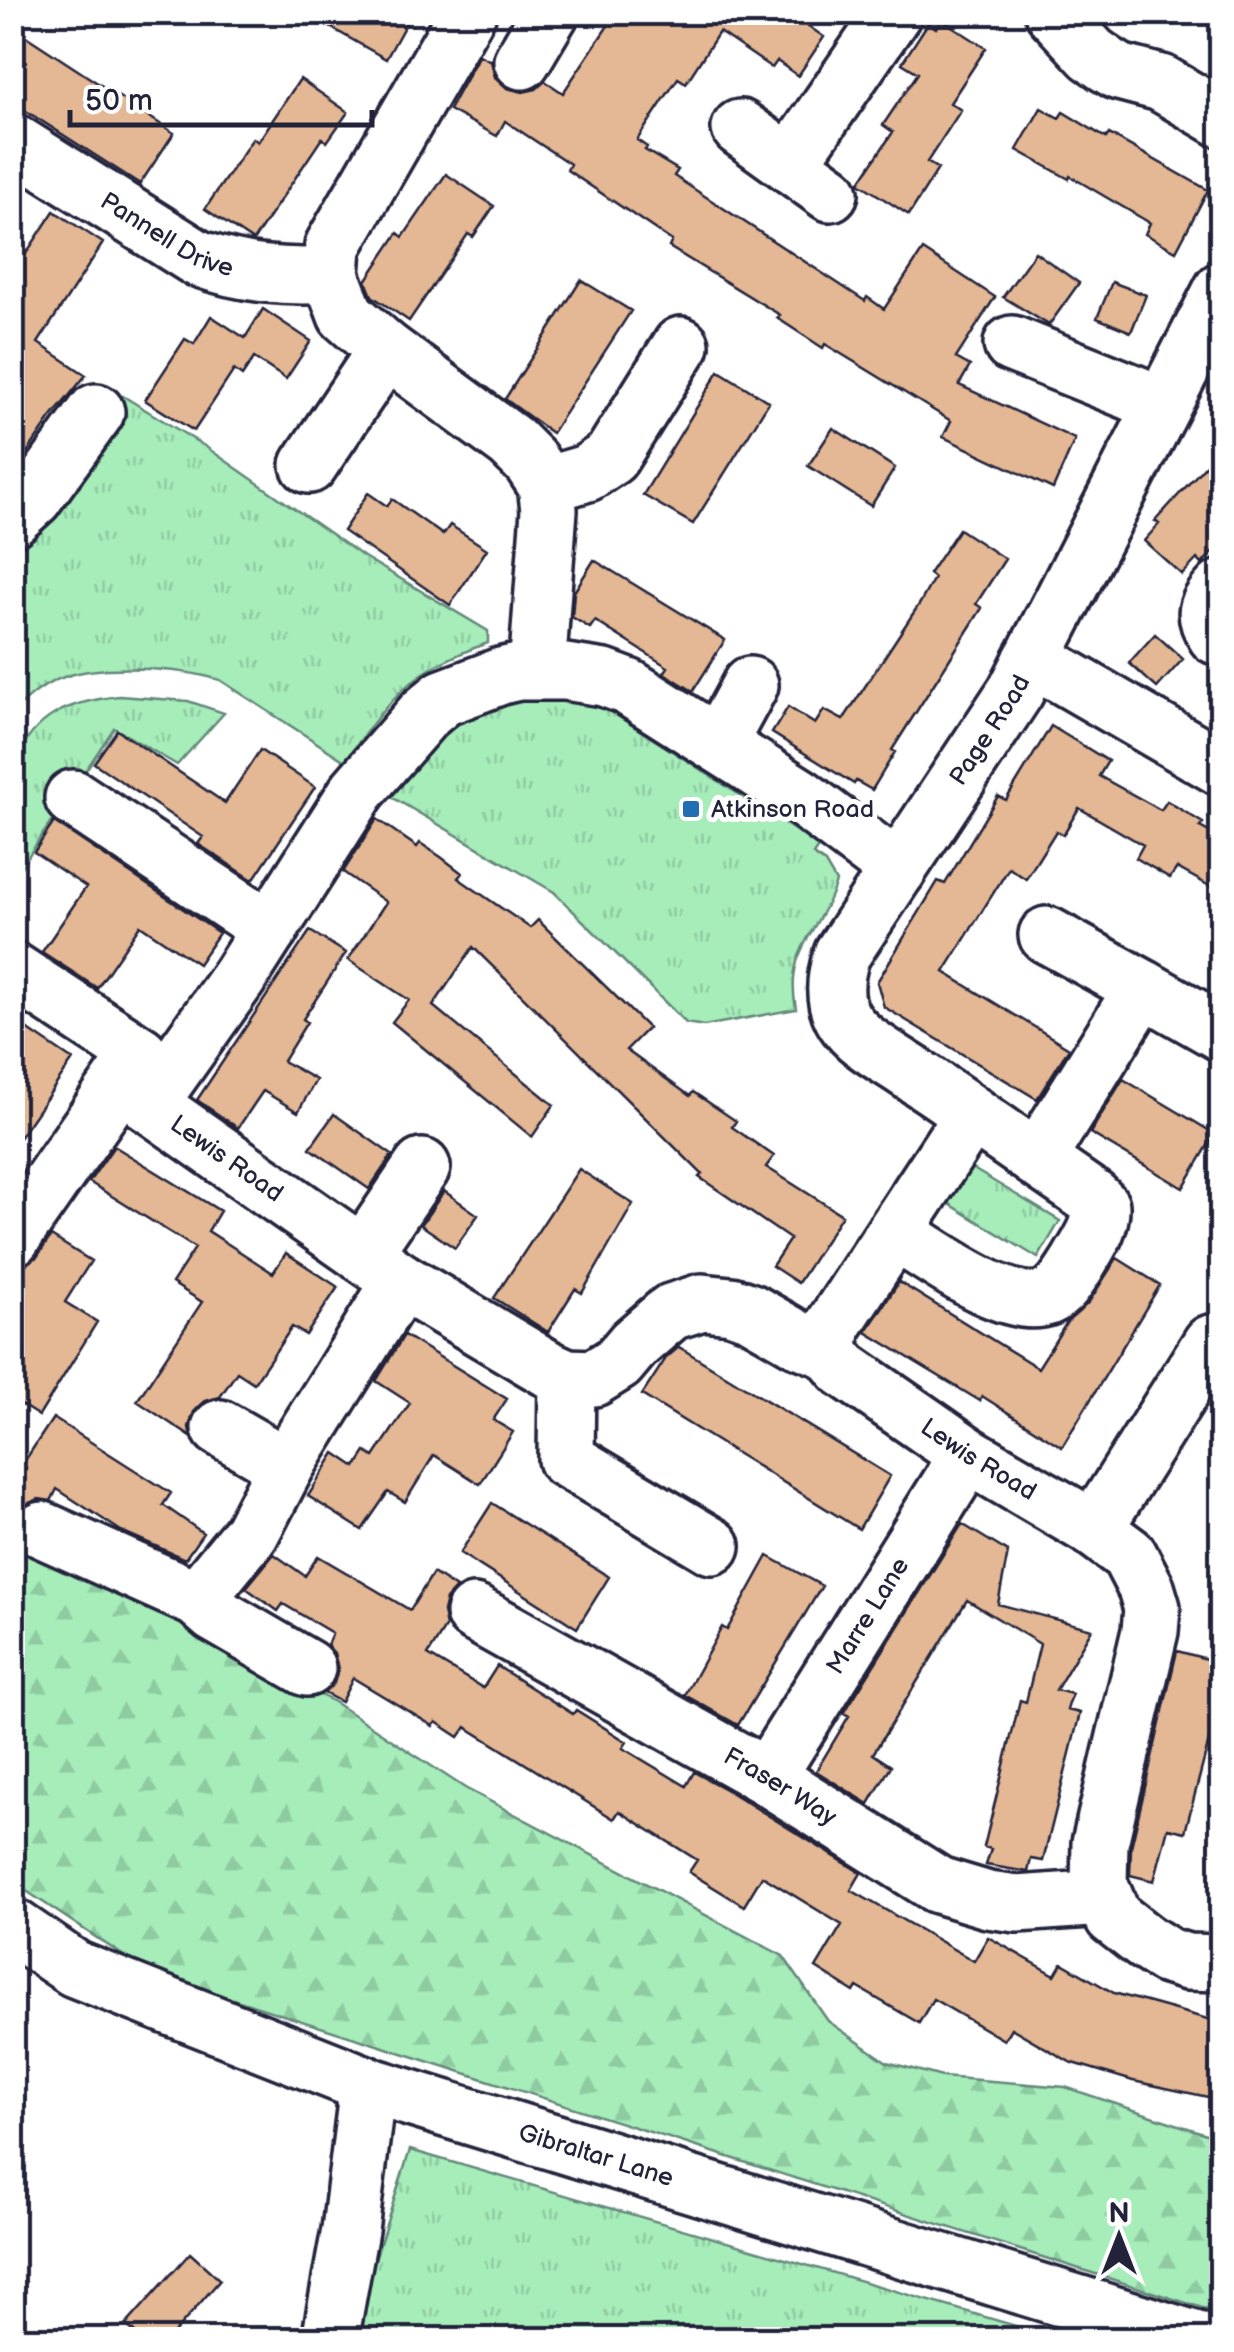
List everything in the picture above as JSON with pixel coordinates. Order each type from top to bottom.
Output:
[{"type":"street","points":[[468,12],[333,246],[331,275],[346,315],[386,350],[511,442],[546,485],[550,510],[537,671]]},
{"type":"street","points":[[522,61],[551,12]]},
{"type":"street","points":[[740,128],[810,178],[894,12]]},
{"type":"street","points":[[1053,12],[1106,64],[1119,72],[1161,83],[1222,118]]},
{"type":"street","name":"Pannell Drive","points":[[14,148],[197,258],[229,270],[268,276],[331,275]]},
{"type":"street","name":"Page Road","points":[[896,1232],[1008,1298],[1045,1299],[1063,1285],[1098,1227],[1101,1206],[972,1114],[863,1043],[847,1027],[837,1007],[835,974],[842,954],[994,729],[1222,290]]},
{"type":"street","points":[[1012,344],[1161,404]]},
{"type":"street","points":[[546,485],[587,473],[612,457],[680,345]]},
{"type":"street","points":[[309,465],[386,350]]},
{"type":"street","points":[[12,518],[34,498],[96,412]]},
{"type":"street","points":[[1031,661],[1222,768]]},
{"type":"street","points":[[12,1238],[270,928],[358,790],[424,714],[443,698],[518,672],[584,674],[628,687],[801,797],[898,870]]},
{"type":"street","points":[[718,744],[750,685]]},
{"type":"street","points":[[74,798],[270,928]]},
{"type":"street","points":[[1047,934],[1222,1033]]},
{"type":"street","name":"Lewis Road","points":[[12,970],[382,1268],[530,1360],[567,1377],[594,1378],[607,1372],[671,1312],[702,1302],[731,1305],[829,1351],[844,1369],[968,1455],[1094,1529],[1128,1555],[1138,1567],[1152,1608],[1150,1631],[1100,1842],[1097,1866],[1104,1898]]},
{"type":"street","points":[[1037,1159],[1142,988]]},
{"type":"street","points":[[829,1351],[833,1326],[972,1114]]},
{"type":"street","points":[[197,1599],[251,1533],[286,1466],[382,1268],[422,1166]]},
{"type":"street","points":[[1094,1529],[1211,1343]]},
{"type":"street","points":[[567,1377],[566,1459],[712,1546]]},
{"type":"street","points":[[220,1428],[286,1466]]},
{"type":"street","name":"Marre Lane","points":[[767,1777],[968,1455]]},
{"type":"street","points":[[43,1530],[197,1599],[214,1614],[307,1668]]},
{"type":"street","name":"Fraser Way","points":[[474,1613],[767,1777],[938,1885],[1017,1904],[1104,1898]]},
{"type":"street","points":[[1104,1898],[1113,1917],[1167,1956],[1187,1962],[1222,1963]]},
{"type":"street","name":"Gibraltar Lane","points":[[12,1926],[75,1969],[368,2085],[1197,2340]]},
{"type":"street","points":[[330,2340],[350,2230],[368,2085]]},
{"type":"green space","points":[[123,396],[206,447],[364,557],[488,631],[488,643],[439,664],[404,688],[345,761],[220,680],[185,672],[120,669],[80,673],[42,688],[13,713],[13,540],[60,500]]},
{"type":"green space","points":[[524,694],[582,700],[610,711],[819,846],[813,855],[825,863],[836,882],[799,955],[794,988],[796,1009],[704,1026],[686,1023],[554,892],[383,792],[448,720]]},
{"type":"green space","points":[[119,696],[188,701],[224,713],[177,765],[114,728],[13,879],[12,771],[23,746],[56,713],[85,702]]},
{"type":"green space","points":[[965,1164],[1060,1221],[1038,1258],[943,1200]]},
{"type":"green space","points":[[12,1536],[334,1702],[465,1788],[783,1956],[828,2021],[887,2062],[942,2077],[1065,2087],[1221,2139],[1221,2314],[148,1972],[13,1882]]},
{"type":"green space","points":[[410,2150],[1061,2339],[349,2340]]},
{"type":"building","points":[[304,12],[412,12],[386,59]]},
{"type":"building","points":[[617,12],[788,12],[824,37],[798,76],[777,61],[772,68],[719,32],[686,83],[678,78],[637,140],[647,147],[645,150],[678,170],[674,176],[865,301],[867,297],[884,309],[923,250],[995,297],[956,358],[970,366],[959,385],[1075,439],[1053,489],[943,437],[951,421],[825,344],[823,348],[777,318],[780,315],[669,247],[672,241],[567,170],[570,164],[505,121],[497,136],[449,110],[479,55],[491,61],[495,77],[507,88],[523,92],[536,89],[545,81],[563,93]]},
{"type":"building","points":[[941,19],[986,48],[950,103],[961,110],[927,162],[938,169],[909,215],[859,183],[893,132],[883,125],[918,73],[902,63],[928,23],[936,28]]},
{"type":"building","points":[[12,27],[174,133],[140,184],[12,102]]},
{"type":"building","points":[[300,79],[348,112],[327,142],[322,138],[253,241],[205,209],[253,138],[258,142]]},
{"type":"building","points":[[1041,108],[1059,118],[1063,112],[1106,138],[1109,134],[1208,190],[1176,251],[1145,234],[1150,223],[1017,150]]},
{"type":"building","points":[[446,174],[494,206],[473,237],[468,234],[409,321],[372,296],[366,281],[398,233],[403,237]]},
{"type":"building","points":[[54,211],[103,243],[38,343],[86,375],[12,474],[12,275]]},
{"type":"building","points":[[1035,252],[1079,283],[1049,325],[1003,297]]},
{"type":"building","points":[[581,280],[631,311],[552,433],[505,399]]},
{"type":"building","points":[[1112,282],[1146,295],[1131,332],[1097,318]]},
{"type":"building","points":[[263,309],[311,341],[286,379],[254,358],[242,376],[234,370],[194,431],[145,400],[185,339],[194,344],[211,316],[245,338]]},
{"type":"building","points":[[719,371],[769,402],[693,524],[643,495]]},
{"type":"building","points":[[833,428],[895,468],[871,506],[808,466]]},
{"type":"building","points":[[1222,447],[1222,541],[1202,564],[1197,559],[1182,575],[1144,541],[1159,524],[1155,521]]},
{"type":"building","points":[[368,493],[387,506],[392,499],[443,535],[450,525],[487,549],[450,605],[343,531]]},
{"type":"building","points":[[959,529],[1005,559],[976,604],[982,608],[892,750],[895,752],[872,790],[856,781],[854,784],[772,733],[788,707],[815,724],[824,710],[843,720],[920,603],[934,578],[929,574]]},
{"type":"building","points":[[594,560],[725,640],[693,691],[664,673],[668,667],[595,621],[590,628],[572,617],[574,592]]},
{"type":"building","points":[[1155,634],[1183,659],[1157,688],[1129,663]]},
{"type":"building","points":[[1051,726],[1108,761],[1099,776],[1161,810],[1167,801],[1222,839],[1222,893],[1177,868],[1170,878],[1136,858],[1143,845],[1079,808],[1063,835],[1056,831],[1026,879],[1009,868],[944,972],[1069,1048],[1037,1099],[884,1007],[877,982],[938,881],[945,884],[998,796],[1006,800]]},
{"type":"building","points":[[117,730],[225,803],[260,750],[315,787],[253,880],[198,844],[203,837],[94,763]]},
{"type":"building","points":[[377,819],[417,847],[420,843],[441,857],[462,873],[458,878],[530,928],[538,920],[648,1028],[626,1050],[690,1096],[693,1092],[736,1121],[732,1127],[774,1156],[766,1167],[842,1215],[798,1283],[772,1266],[790,1239],[699,1177],[702,1174],[473,947],[433,1006],[554,1105],[532,1137],[392,1022],[409,1000],[348,960],[386,902],[343,872]]},
{"type":"building","points":[[54,822],[219,933],[198,964],[140,925],[97,988],[42,952],[86,887],[34,852]]},
{"type":"building","points":[[310,931],[346,953],[303,1019],[307,1022],[283,1061],[316,1080],[298,1112],[263,1091],[238,1128],[197,1100]]},
{"type":"building","points":[[24,1027],[73,1060],[12,1148],[12,1045]]},
{"type":"building","points":[[1123,1079],[1215,1134],[1183,1188],[1090,1133]]},
{"type":"building","points":[[334,1114],[392,1155],[369,1189],[310,1148]]},
{"type":"building","points":[[114,1146],[220,1211],[208,1231],[273,1273],[286,1253],[338,1287],[306,1335],[292,1327],[254,1383],[237,1372],[220,1397],[205,1401],[194,1412],[189,1427],[191,1437],[137,1401],[202,1302],[172,1283],[195,1248],[89,1182]]},
{"type":"building","points":[[579,1169],[633,1204],[582,1293],[575,1289],[548,1332],[494,1298]]},
{"type":"building","points":[[444,1191],[478,1215],[455,1248],[421,1225]]},
{"type":"building","points":[[51,1236],[91,1261],[65,1302],[97,1322],[39,1416],[12,1399],[12,1271],[37,1257]]},
{"type":"building","points":[[1117,1258],[1160,1285],[1062,1447],[982,1396],[980,1401],[866,1332],[899,1282],[1038,1368],[1067,1322],[1089,1302]]},
{"type":"building","points":[[404,1335],[507,1399],[493,1420],[513,1432],[480,1484],[434,1455],[405,1502],[388,1492],[362,1530],[308,1496],[335,1453],[356,1467],[366,1452],[374,1457],[410,1403],[376,1381]]},
{"type":"building","points":[[679,1347],[890,1476],[859,1529],[642,1395],[666,1358]]},
{"type":"building","points":[[53,1418],[171,1493],[163,1505],[203,1533],[185,1559],[121,1531],[57,1489],[51,1501],[39,1499],[24,1505],[15,1516],[12,1529],[12,1495],[26,1468],[22,1465]]},
{"type":"building","points":[[492,1503],[609,1577],[577,1628],[460,1553]]},
{"type":"building","points":[[962,1524],[1008,1552],[998,1604],[1092,1629],[1056,1690],[1072,1694],[1067,1710],[1080,1713],[1043,1861],[1031,1859],[1028,1872],[986,1865],[991,1849],[984,1847],[1020,1700],[1026,1702],[1040,1644],[967,1600],[873,1754],[891,1766],[869,1804],[816,1771],[849,1716],[844,1713]]},
{"type":"building","points":[[12,1535],[24,1553],[12,1575]]},
{"type":"building","points":[[274,1554],[305,1576],[318,1556],[410,1610],[433,1573],[456,1588],[446,1599],[446,1626],[428,1655],[483,1688],[497,1666],[573,1714],[576,1710],[627,1742],[623,1748],[686,1786],[694,1772],[727,1790],[861,1873],[851,1890],[974,1961],[988,1937],[1055,1975],[1062,1963],[1114,1993],[1222,2023],[1222,2100],[1133,2081],[1070,2062],[1011,2028],[1004,2040],[933,1999],[919,2023],[857,1987],[854,1992],[816,1968],[842,1925],[762,1876],[744,1906],[689,1872],[697,1860],[619,1811],[614,1819],[466,1727],[459,1737],[436,1722],[433,1726],[353,1678],[341,1702],[324,1693],[334,1683],[338,1669],[334,1653],[327,1645],[332,1633],[283,1604],[278,1611],[246,1588]]},
{"type":"building","points":[[768,1556],[822,1586],[738,1725],[685,1695],[722,1627],[727,1630]]},
{"type":"building","points":[[1177,1651],[1222,1663],[1222,1691],[1185,1832],[1168,1828],[1154,1881],[1130,1875],[1131,1847]]},
{"type":"building","points":[[190,2253],[220,2280],[168,2340],[143,2340],[126,2325]]},
{"type":"place","name":"Atkinson Road","points":[[691,809]]}]
